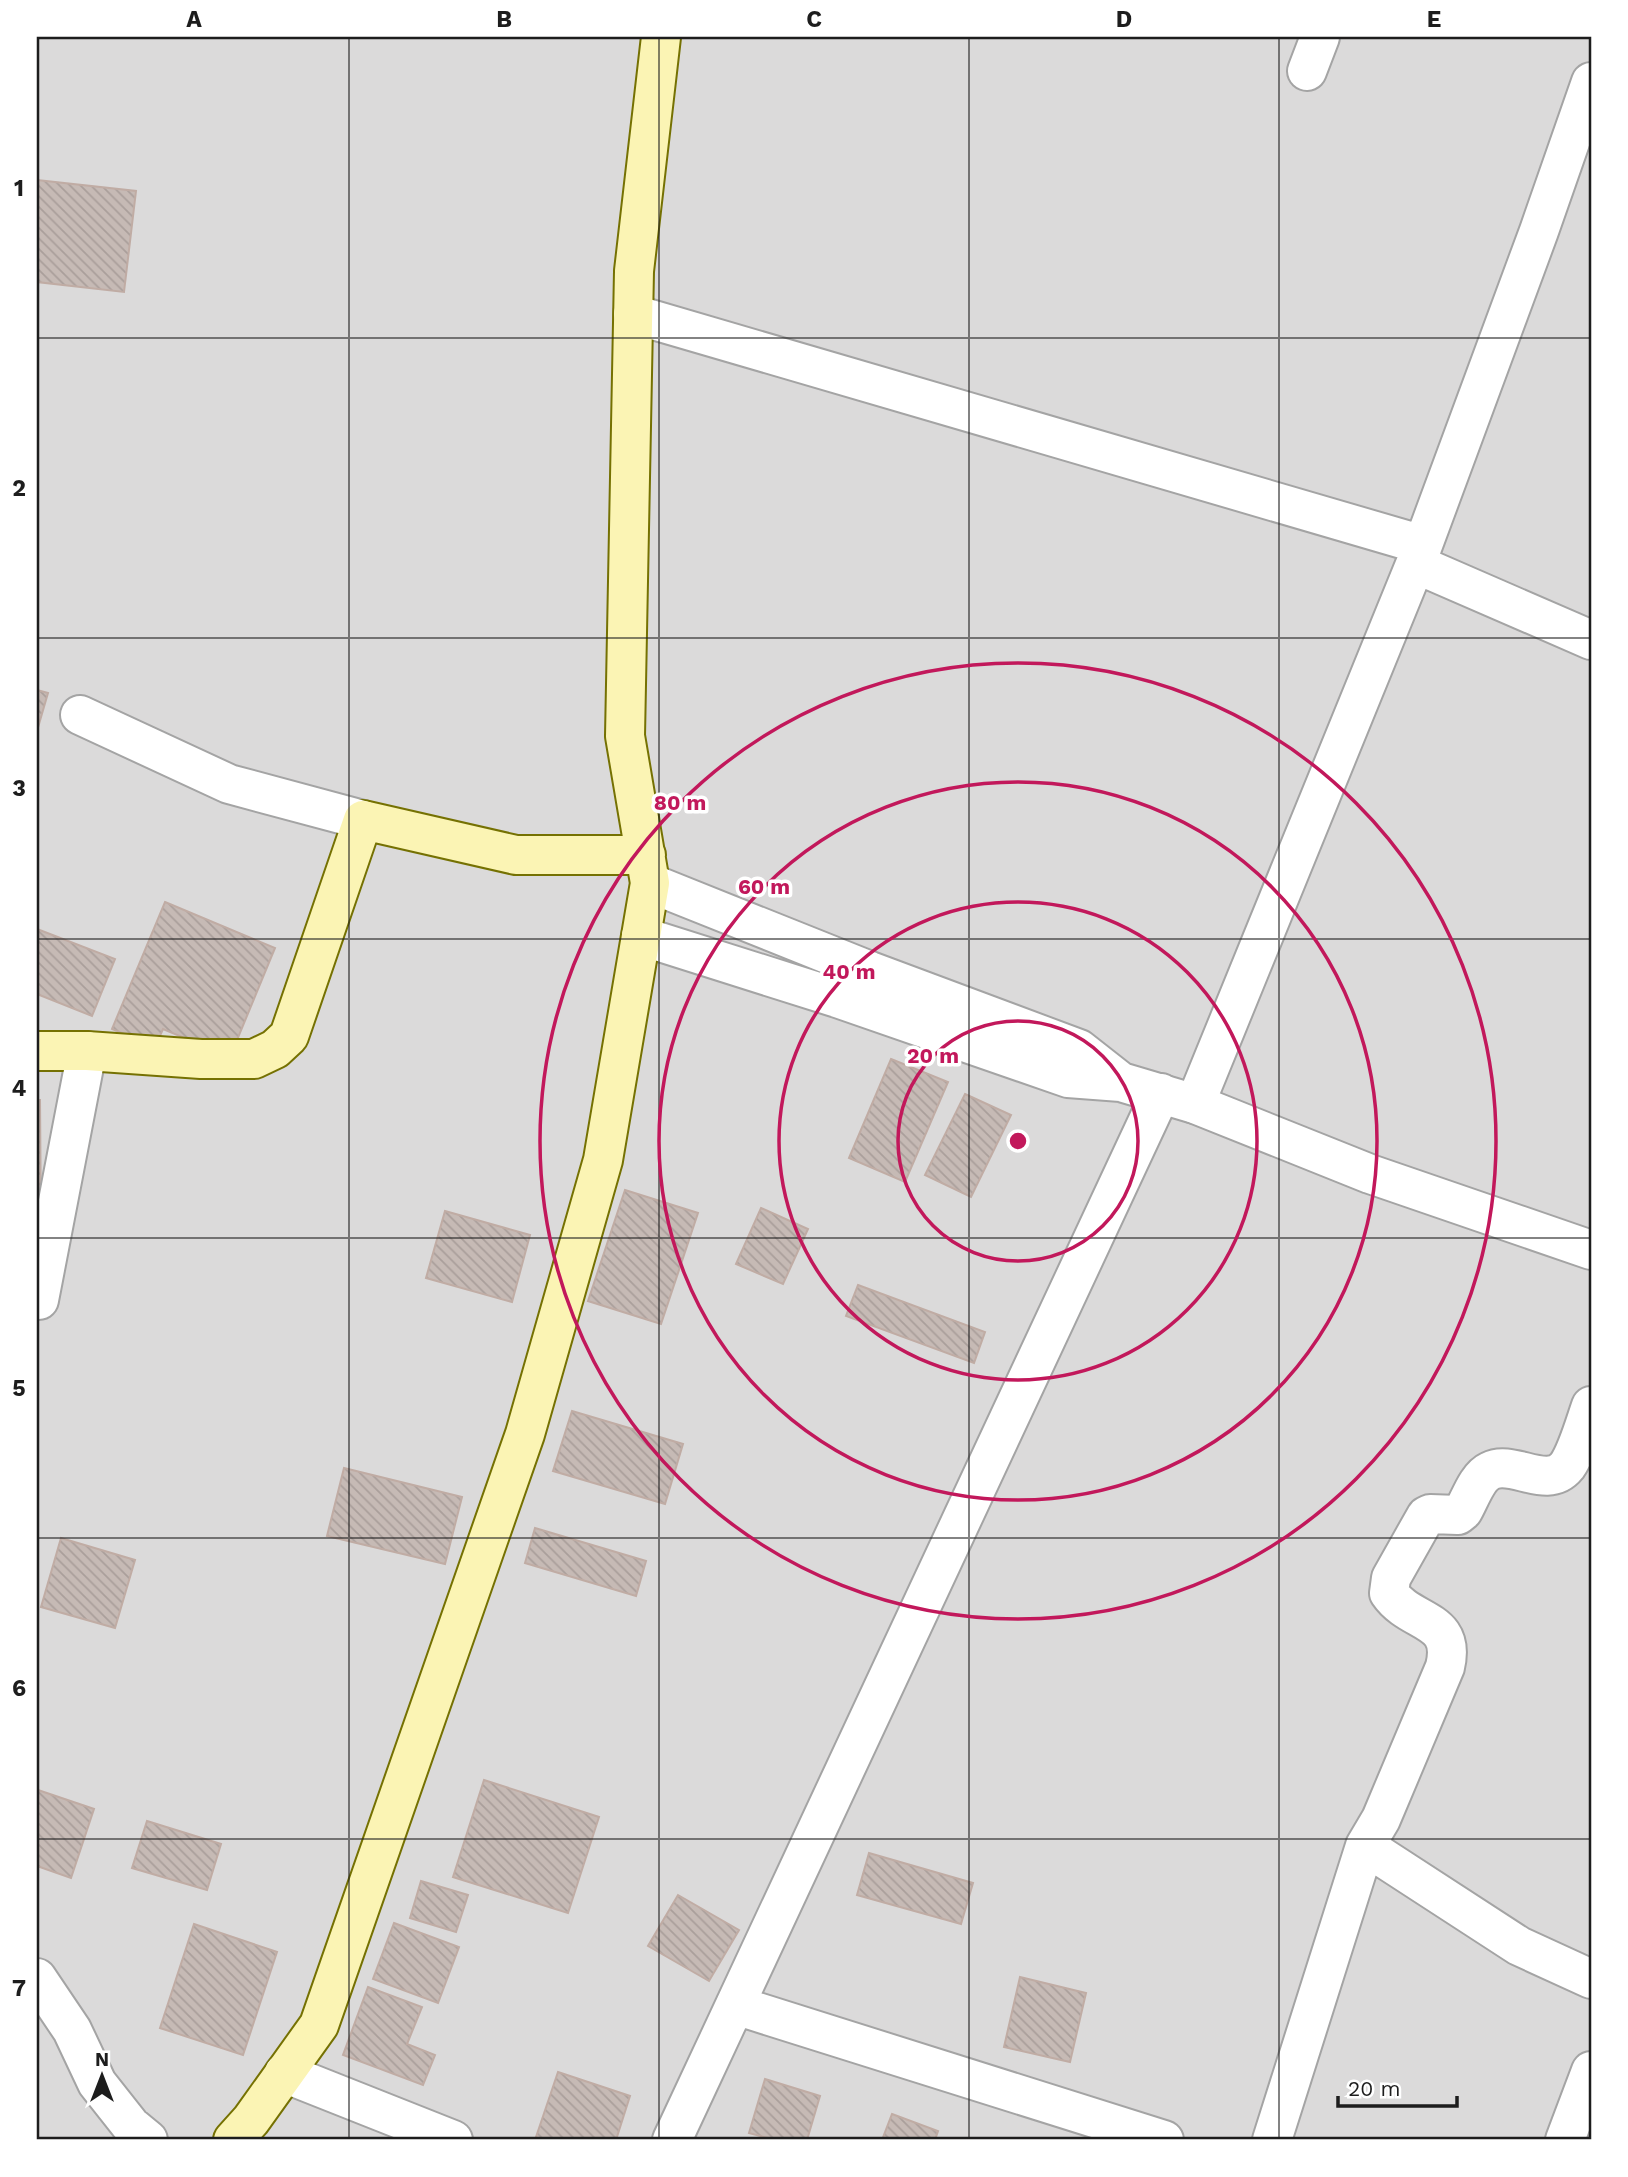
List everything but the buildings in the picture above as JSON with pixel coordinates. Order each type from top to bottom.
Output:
[{"type":"main road","points":[[233,2140],[319,2025],[525,1434],[603,1160],[641,936],[648,869],[625,736],[634,271],[661,37]]},
{"type":"main road","points":[[37,1051],[254,1059],[275,1049],[289,1036],[363,820],[516,855],[648,869]]},
{"type":"street","points":[[672,2140],[735,2005],[1178,1099],[1419,555],[1591,82]]},
{"type":"street","points":[[633,314],[1419,555],[1591,640]]},
{"type":"street","points":[[80,715],[229,784],[363,820]]},
{"type":"street","points":[[648,869],[870,971],[1079,1049],[1121,1082]]},
{"type":"street","points":[[641,936],[837,998],[1068,1078],[1121,1082],[1178,1099],[1370,1174],[1591,1250]]},
{"type":"street","points":[[39,1300],[87,1051]]},
{"type":"street","points":[[1272,2140],[1365,1846],[1381,1819],[1445,1667],[1449,1651],[1446,1639],[1436,1628],[1397,1605],[1389,1593],[1391,1578],[1426,1516],[1458,1515],[1483,1477],[1490,1471],[1499,1469],[1549,1476],[1560,1472],[1568,1465],[1591,1406]]},
{"type":"street","points":[[1365,1846],[1519,1946],[1591,1979]]},
{"type":"street","points":[[37,1978],[72,2030],[97,2083],[131,2126],[148,2140]]},
{"type":"street","points":[[735,2005],[1164,2140]]},
{"type":"street","points":[[1565,2140],[1591,2071]]},
{"type":"street","points":[[284,2073],[453,2140]]},
{"type":"shaded area","points":[[37,37],[1591,37],[1591,2140],[37,2140]]}]
